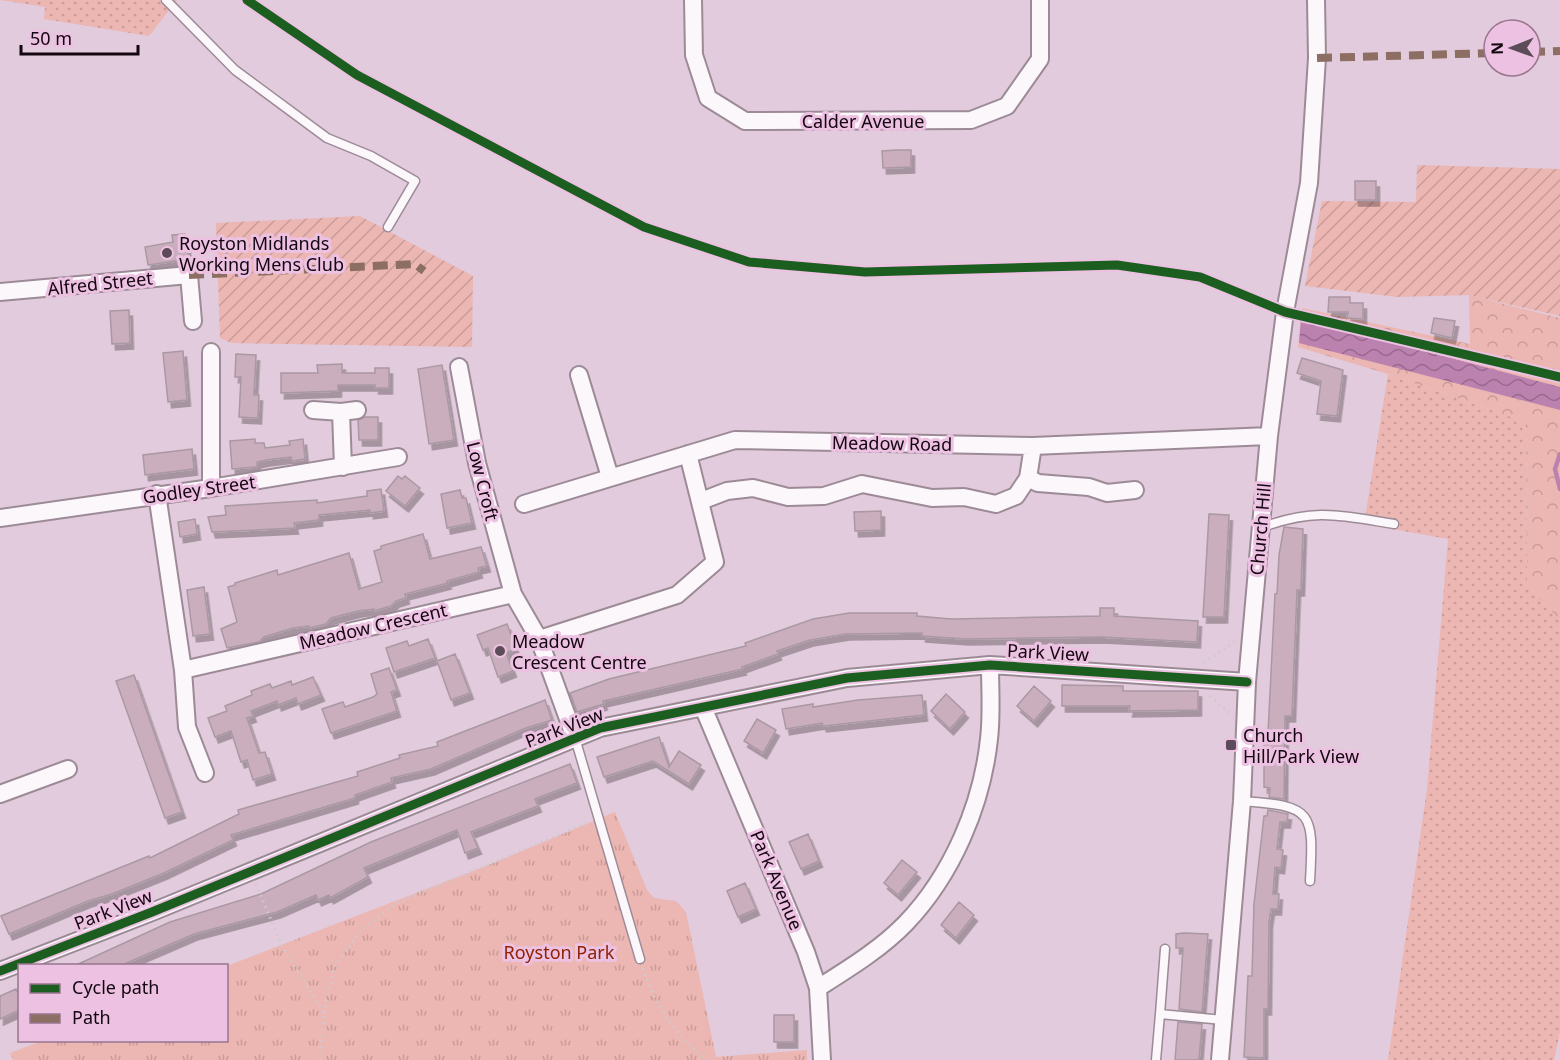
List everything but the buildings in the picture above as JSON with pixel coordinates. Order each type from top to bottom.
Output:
[{"type":"street","name":"Calder Avenue","points":[[693,0],[694,55],[708,98],[745,121],[757,121],[971,120],[1007,106],[1040,59],[1040,0]]},
{"type":"street","name":"Church Hill","points":[[1220,1060],[1242,801],[1251,629],[1269,436],[1285,312],[1309,183],[1317,58],[1316,0]]},
{"type":"street","name":"Alfred Street","points":[[0,292],[189,275],[193,321]]},
{"type":"street","points":[[211,352],[211,488]]},
{"type":"street","name":"Low Croft","points":[[459,367],[477,463],[513,594]]},
{"type":"street","points":[[579,375],[610,477]]},
{"type":"street","points":[[313,410],[349,411],[343,467]]},
{"type":"street","name":"Meadow Road","points":[[524,504],[735,440],[1033,446],[1269,436]]},
{"type":"street","points":[[701,501],[727,491],[753,488],[788,497],[824,496],[862,484],[932,498],[964,497],[996,504],[1016,496],[1028,478],[1033,446]]},
{"type":"street","points":[[539,639],[676,595],[715,562],[688,454]]},
{"type":"street","name":"Godley Street","points":[[0,518],[211,488],[398,457]]},
{"type":"street","points":[[1028,478],[1038,483],[1089,487],[1107,493],[1135,489]]},
{"type":"street","points":[[157,494],[183,670],[187,727],[204,773]]},
{"type":"street","points":[[513,594],[539,639],[575,738]]},
{"type":"street","name":"Meadow Crescent","points":[[183,670],[513,594]]},
{"type":"street","points":[[818,988],[861,960],[906,923],[946,872],[975,804],[990,738],[990,665]]},
{"type":"street","name":"Park View","points":[[0,971],[600,728],[847,678],[990,665],[1185,676],[1247,682]]},
{"type":"street","name":"Park Avenue","points":[[703,707],[798,931],[818,988],[822,1060]]},
{"type":"street","points":[[0,794],[68,769]]},
{"type":"lane","points":[[166,0],[235,70],[327,138],[371,156],[415,181],[388,227]]},
{"type":"lane","points":[[1260,528],[1295,516],[1311,514],[1333,514],[1394,524]]},
{"type":"lane","points":[[575,738],[640,958]]},
{"type":"lane","points":[[1242,801],[1284,804],[1301,814],[1312,835],[1310,881]]},
{"type":"lane","points":[[1156,1060],[1165,949]]},
{"type":"lane","points":[[1160,1014],[1223,1020]]},
{"type":"path","points":[[1245,725],[1185,676],[1251,629]]},
{"type":"path","points":[[320,1060],[324,1013],[334,969],[362,929],[397,903],[599,818]]},
{"type":"path","points":[[251,871],[281,944],[324,1013]]},
{"type":"path","points":[[640,958],[661,1011],[682,1038],[708,1060]]},
{"type":"green space","points":[[0,0],[177,0],[149,36],[44,19],[45,7]]},
{"type":"green space","points":[[1417,165],[1560,169],[1560,316],[1469,295],[1397,297],[1305,286],[1322,201],[1416,202]]},
{"type":"green space","points":[[360,216],[473,276],[472,347],[231,343],[220,338],[216,223]]},
{"type":"green space","points":[[1469,295],[1560,318],[1560,620],[1527,585],[1526,422],[1388,374],[1298,347],[1302,308],[1470,344]]},
{"type":"green space","points":[[1388,374],[1526,422],[1527,585],[1560,620],[1560,1032],[1554,1060],[1388,1060],[1427,789],[1448,539],[1364,524]]},
{"type":"green space","name":"Royston Park","points":[[615,812],[647,890],[654,898],[676,901],[686,912],[716,1057],[807,1050],[807,1060],[13,1060],[10,1053],[39,1042],[228,1042],[228,966],[486,866]]},
{"type":"water","points":[[1301,318],[1560,387],[1560,410],[1299,343]]},
{"type":"waterway","points":[[1560,454],[1555,469],[1560,489]]},
{"type":"marked path","points":[[1542,52],[1560,51]]},
{"type":"marked path","points":[[1317,58],[1482,53]]},
{"type":"marked path","points":[[189,275],[415,264],[424,271]]},
{"type":"cycle path","points":[[247,0],[357,75],[644,227],[749,262],[865,272],[1117,265],[1200,277],[1285,312],[1560,377]]},
{"type":"cycle path","points":[[18,964],[152,912],[600,728],[847,678],[990,665],[1247,682]]},
{"type":"cycle path","points":[[0,971],[18,964]]},
{"type":"place","name":"Royston Midlands Working Mens Club","points":[[167,253]]},
{"type":"place","name":"Meadow Crescent Centre","points":[[500,651]]},
{"type":"place","name":"Church Hill/Park View","points":[[1231,745]]}]
